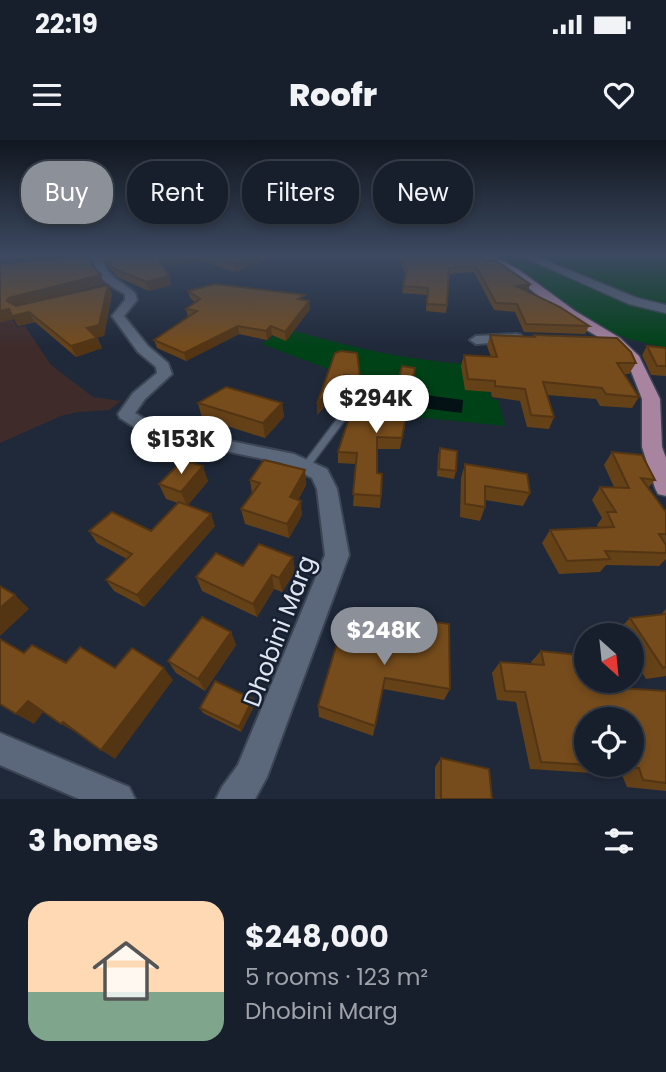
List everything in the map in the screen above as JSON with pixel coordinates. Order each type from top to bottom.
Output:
[{"type":"main road","points":[[533,286],[570,314],[615,341],[634,359],[651,399],[652,447],[666,488]]},
{"type":"street","points":[[111,286],[131,296],[118,316],[143,349],[163,366],[165,374],[130,404],[126,414],[132,420],[151,430],[250,449],[306,466]]},
{"type":"street","points":[[597,286],[633,301],[666,309]]},
{"type":"street","points":[[476,340],[525,339]]},
{"type":"street","points":[[587,342],[615,341]]},
{"type":"street","name":"Dhobini Marg","points":[[234,799],[250,777],[337,555],[327,489],[320,474],[306,466]]},
{"type":"street","points":[[0,749],[117,799]]},
{"type":"lane","points":[[306,466],[352,405]]},
{"type":"shaded area","points":[[10,315],[17,327],[25,326],[51,365],[93,397],[121,401],[109,410],[61,416],[0,443],[0,317]]},
{"type":"shaded area","points":[[418,394],[463,400],[462,413],[415,407]]},
{"type":"green space","points":[[539,286],[666,286],[666,348],[629,339],[578,313]]},
{"type":"green space","points":[[285,328],[383,353],[483,365],[491,398],[498,400],[505,426],[376,413],[330,401],[352,378],[262,344]]},
{"type":"building","points":[[0,286],[58,286],[9,298],[7,301],[16,306],[108,286],[99,325],[87,328],[97,338],[71,346],[29,312],[12,316],[9,309],[0,311]]},
{"type":"building","points":[[208,286],[229,286],[305,295],[298,299],[309,301],[285,332],[271,326],[266,331],[238,326],[184,353],[154,340],[197,311],[186,309],[200,299],[188,291]]},
{"type":"building","points":[[403,286],[448,286],[447,305],[427,304],[428,288]]},
{"type":"building","points":[[487,286],[518,286],[560,307],[589,326],[526,324],[517,304],[496,303]]},
{"type":"building","points":[[490,335],[617,338],[631,352],[636,363],[617,363],[639,397],[606,394],[602,388],[543,382],[554,417],[531,415],[525,389],[495,386],[495,381],[468,379],[464,355],[497,357]]},
{"type":"building","points":[[647,346],[666,348],[666,366],[657,366]]},
{"type":"building","points":[[335,353],[357,353],[360,377],[344,375],[317,404]]},
{"type":"building","points":[[402,366],[415,368],[402,438],[377,437],[377,473],[382,474],[381,496],[353,494],[357,453],[338,452],[352,409],[389,414]]},
{"type":"building","points":[[226,387],[282,403],[263,423],[198,403]]},
{"type":"building","points":[[440,448],[457,451],[456,471],[439,469]]},
{"type":"building","points":[[612,452],[642,455],[655,480],[641,478],[666,512],[666,534],[659,534],[666,545],[666,553],[605,551],[610,559],[567,561],[550,530],[614,527],[607,512],[616,512],[600,487],[629,488]]},
{"type":"building","points":[[183,460],[203,466],[181,492],[159,484]]},
{"type":"building","points":[[264,460],[305,470],[290,497],[301,501],[287,524],[241,509],[260,483],[250,480]]},
{"type":"building","points":[[465,464],[527,474],[530,493],[485,486],[485,507],[465,504]]},
{"type":"building","points":[[179,502],[211,514],[137,595],[106,580],[132,554],[89,531],[112,512],[151,531]]},
{"type":"building","points":[[259,544],[293,557],[279,578],[272,575],[253,604],[196,577],[216,553],[243,566]]},
{"type":"building","points":[[0,586],[15,595],[0,608]]},
{"type":"building","points":[[666,614],[666,667],[663,668],[644,639],[644,623],[633,623],[630,618]]},
{"type":"building","points":[[202,617],[231,632],[198,679],[168,661]]},
{"type":"building","points":[[407,618],[449,624],[450,689],[385,678],[375,726],[318,706],[342,627],[406,644]]},
{"type":"building","points":[[0,639],[24,653],[32,645],[66,663],[80,647],[115,668],[132,648],[164,668],[101,750],[28,701],[16,714],[0,704]]},
{"type":"building","points":[[541,651],[574,655],[574,693],[666,691],[666,783],[643,780],[642,777],[644,707],[574,707],[574,764],[541,762],[525,692],[505,691],[500,662],[544,665]]},
{"type":"building","points":[[215,681],[253,699],[239,727],[200,708]]},
{"type":"building","points":[[441,758],[489,769],[492,799],[441,799]]}]
